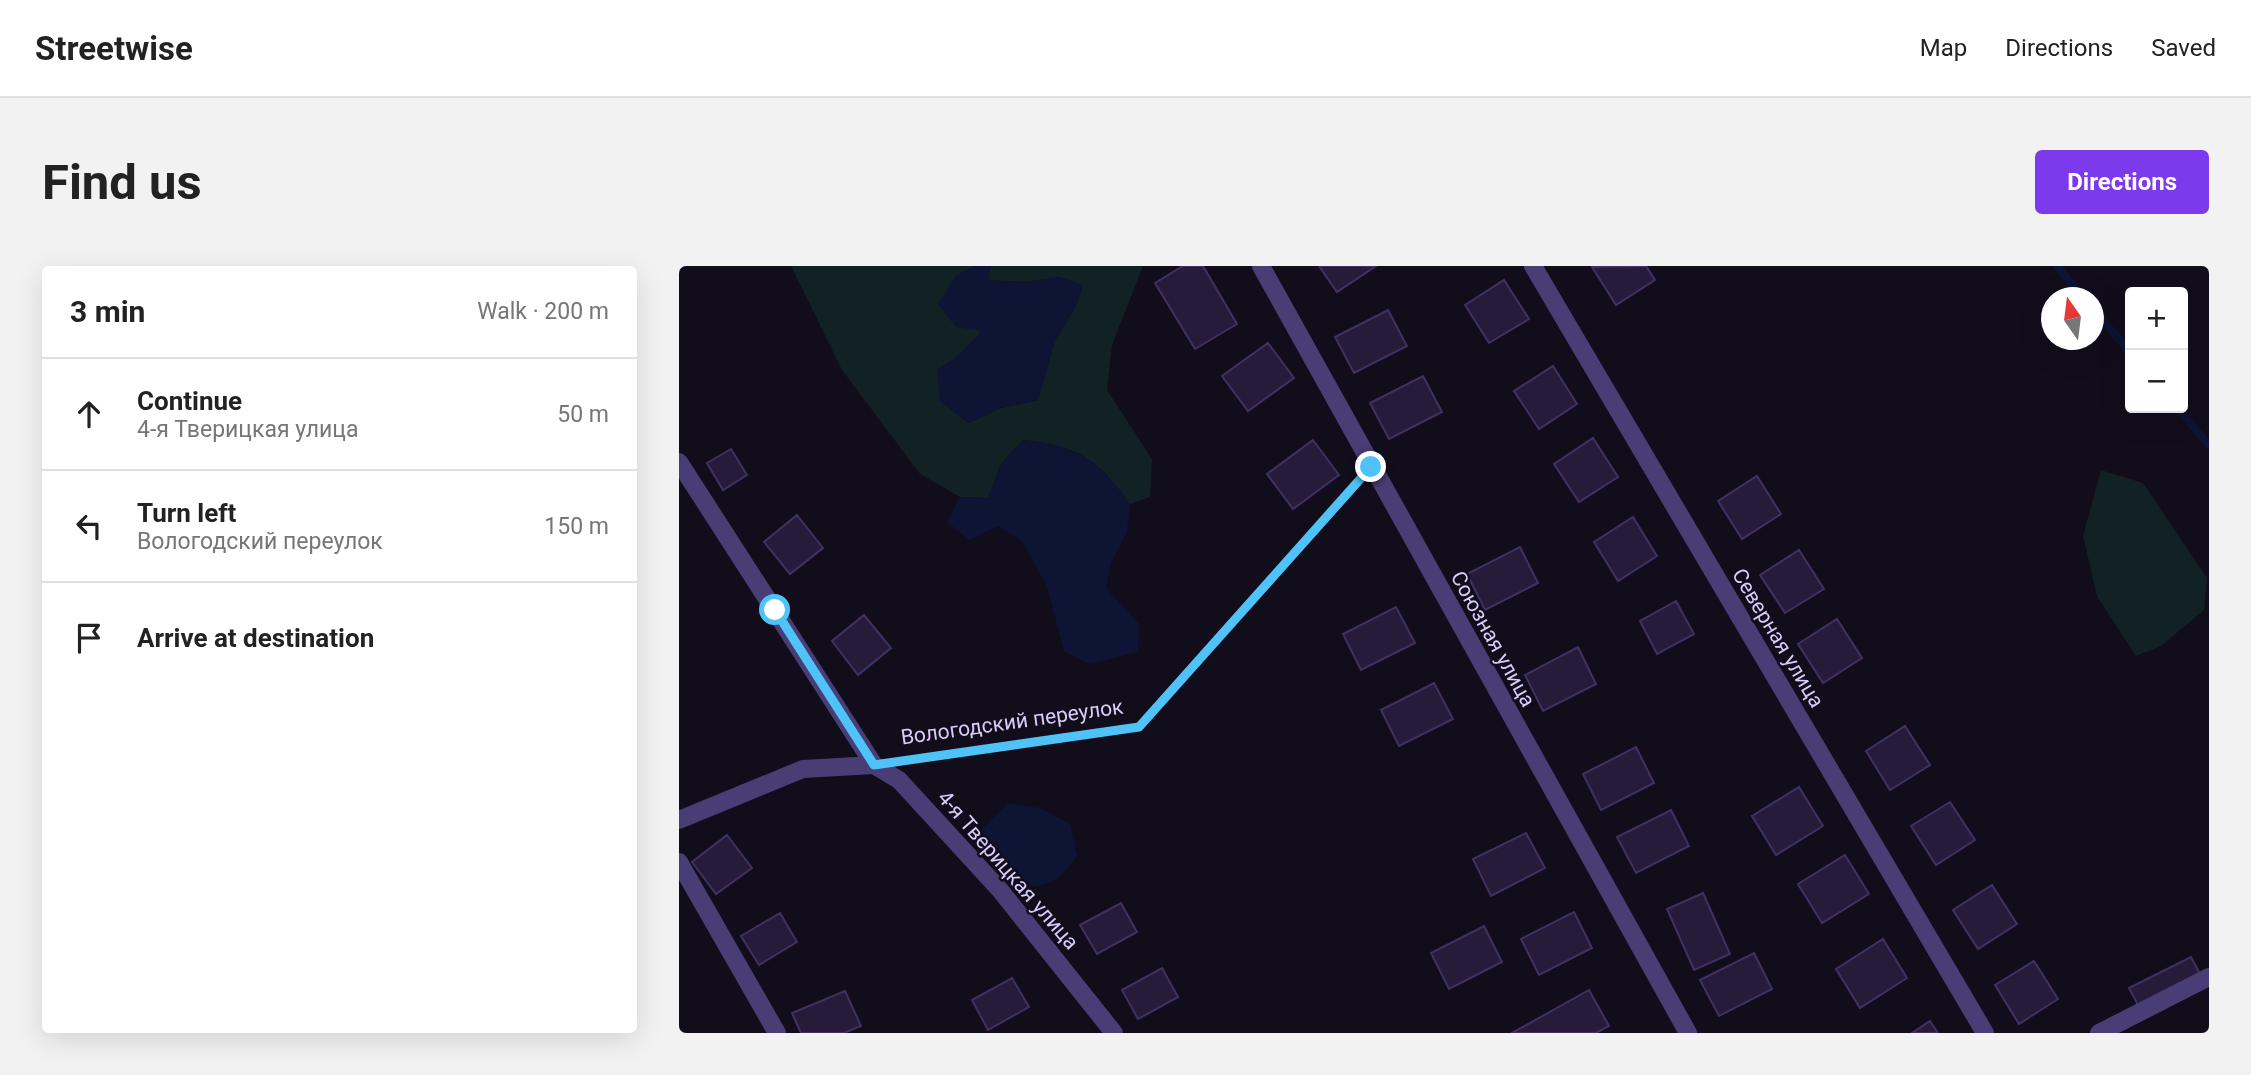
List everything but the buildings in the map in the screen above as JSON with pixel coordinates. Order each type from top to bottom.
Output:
[{"type":"street","name":"Союзная улица","points":[[1261,266],[1688,1033]]},
{"type":"street","name":"Северная улица","points":[[1533,266],[1985,1033]]},
{"type":"street","name":"4-я Тверицкая улица","points":[[679,462],[874,765],[899,780],[1000,890],[1115,1033]]},
{"type":"street","points":[[679,820],[803,769],[874,765]]},
{"type":"street","points":[[679,862],[777,1033]]},
{"type":"street","points":[[2099,1033],[2209,977]]},
{"type":"path","name":"Вологодский переулок","points":[[874,765],[1139,727],[1371,467]]},
{"type":"shaded area","points":[[791,266],[975,266],[956,276],[983,330],[958,356],[937,370],[969,423],[1000,408],[1038,400],[1055,340],[1075,308],[1083,286],[1059,277],[1024,282],[988,280],[991,266],[1143,266],[1112,345],[1107,390],[1152,459],[1150,497],[1130,504],[1107,476],[1086,457],[1059,446],[1023,440],[1001,464],[988,498],[960,497],[920,474],[842,370]]},
{"type":"shaded area","points":[[2101,470],[2143,483],[2207,578],[2204,610],[2161,646],[2136,656],[2097,596],[2083,536]]},
{"type":"water","points":[[975,266],[991,266],[989,280],[1024,282],[1059,277],[1083,285],[1075,308],[1055,340],[1038,400],[1000,408],[968,423],[940,401],[937,370],[958,356],[982,331],[956,327],[938,304],[956,276]]},
{"type":"water","points":[[1023,440],[1059,446],[1085,457],[1107,476],[1130,504],[1127,532],[1111,563],[1106,588],[1139,624],[1138,652],[1090,664],[1064,651],[1047,587],[1023,542],[998,526],[969,540],[947,522],[960,497],[988,498],[1001,464]]},
{"type":"water","points":[[1009,803],[1040,808],[1070,824],[1077,856],[1055,880],[1028,886],[1017,882],[999,866],[977,833]]},
{"type":"waterway","points":[[2057,266],[2075,287]]},
{"type":"waterway","points":[[2104,322],[2128,350]]},
{"type":"waterway","points":[[2181,413],[2209,445]]},
{"type":"route","points":[[775,610],[874,765],[1139,727],[1344,502],[1371,467]]}]
